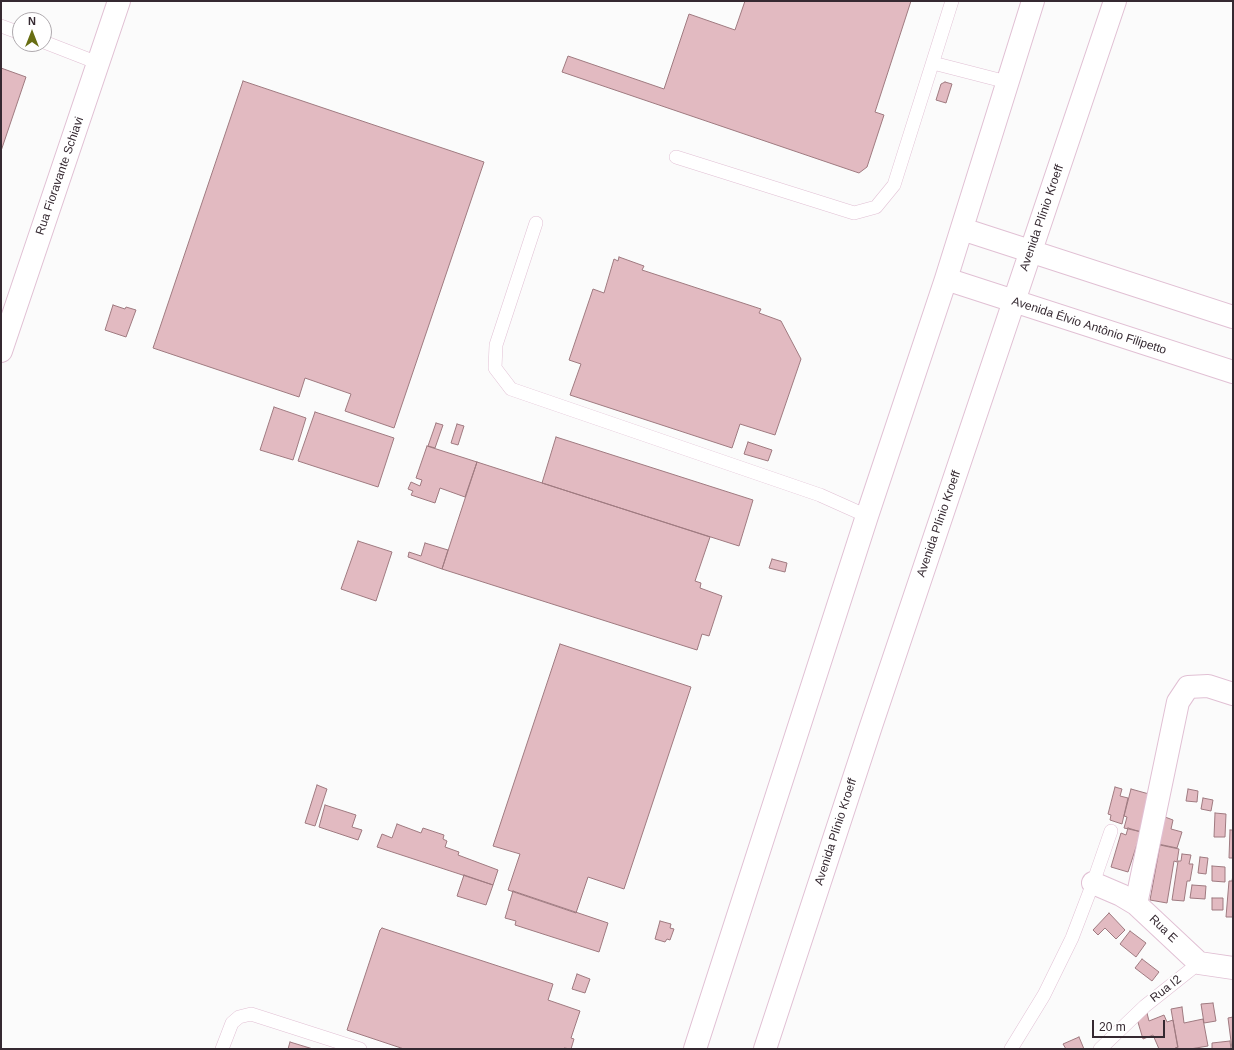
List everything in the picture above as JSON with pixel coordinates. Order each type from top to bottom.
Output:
[{"type":"main road","name":"Rua Fioravante Schiavi","points":[[1,351],[119,1]]},
{"type":"main road","points":[[695,1049],[867,516],[946,279],[1033,1]]},
{"type":"main road","name":"Avenida Plínio Kroeff","points":[[765,1049],[871,726],[1014,301],[1032,252],[1115,1]]},
{"type":"main road","points":[[962,229],[1233,317]]},
{"type":"main road","name":"Avenida Élvio Antônio Filipetto","points":[[946,279],[1233,372]]},
{"type":"main road","points":[[1136,904],[1178,702],[1188,687],[1208,686],[1233,694]]},
{"type":"main road","name":"Rua E","points":[[1094,883],[1121,895],[1136,904],[1198,963]]},
{"type":"main road","points":[[1198,963],[1233,968]]},
{"type":"lane","points":[[676,157],[854,213],[876,207],[894,186],[952,1]]},
{"type":"lane","points":[[1,26],[12,30]]},
{"type":"lane","points":[[52,45],[98,63]]},
{"type":"lane","points":[[933,63],[1008,82]]},
{"type":"lane","points":[[536,223],[496,345],[495,368],[511,389],[820,495],[867,516]]},
{"type":"lane","points":[[1011,1049],[1044,995],[1072,938],[1094,883],[1111,830]]},
{"type":"lane","name":"Rua I2","points":[[1100,1049],[1145,1006],[1198,963]]},
{"type":"lane","points":[[222,1049],[232,1023],[239,1017],[251,1014],[360,1049]]},
{"type":"building","points":[[745,1],[911,1],[875,112],[884,115],[867,167],[859,173],[562,72],[568,56],[664,89],[689,14],[735,30]]},
{"type":"building","points":[[1,68],[26,77],[1,151]]},
{"type":"building","points":[[243,81],[484,162],[394,428],[345,411],[351,394],[305,378],[299,397],[153,348]]},
{"type":"building","points":[[945,82],[952,84],[946,103],[936,100],[941,84]]},
{"type":"building","points":[[619,257],[644,266],[642,270],[761,309],[759,313],[781,321],[801,359],[775,435],[740,424],[732,448],[570,395],[581,364],[569,360],[593,289],[604,293],[614,259],[618,261]]},
{"type":"building","points":[[113,305],[125,309],[126,307],[136,310],[126,337],[105,330]]},
{"type":"building","points":[[274,407],[306,418],[293,460],[260,450]]},
{"type":"building","points":[[315,412],[394,438],[378,487],[298,461]]},
{"type":"building","points":[[436,423],[443,425],[435,448],[428,446]]},
{"type":"building","points":[[457,424],[464,426],[458,445],[451,443]]},
{"type":"building","points":[[556,437],[753,500],[739,546],[542,483]]},
{"type":"building","points":[[748,442],[772,450],[768,461],[744,454]]},
{"type":"building","points":[[427,446],[477,462],[465,497],[440,488],[435,503],[411,495],[413,491],[408,489],[411,482],[420,486],[422,480],[416,478]]},
{"type":"building","points":[[477,462],[710,537],[695,581],[701,583],[700,588],[722,596],[709,636],[702,634],[697,650],[442,569]]},
{"type":"building","points":[[358,541],[392,552],[376,601],[341,589]]},
{"type":"building","points":[[425,543],[448,550],[442,569],[408,557],[409,552],[421,556]]},
{"type":"building","points":[[772,559],[787,563],[785,572],[769,568]]},
{"type":"building","points":[[560,644],[691,687],[624,889],[588,877],[576,913],[508,890],[520,854],[493,846]]},
{"type":"building","points":[[317,785],[327,789],[315,826],[305,823]]},
{"type":"building","points":[[1115,787],[1122,789],[1120,796],[1128,798],[1122,824],[1110,820],[1111,815],[1108,814]]},
{"type":"building","points":[[1131,789],[1149,794],[1142,832],[1124,828],[1127,817],[1124,816]]},
{"type":"building","points":[[1188,789],[1198,791],[1197,802],[1186,801]]},
{"type":"building","points":[[1203,798],[1213,800],[1211,811],[1201,809]]},
{"type":"building","points":[[325,805],[356,815],[352,827],[362,830],[358,840],[319,827]]},
{"type":"building","points":[[1215,813],[1226,814],[1225,837],[1214,837]]},
{"type":"building","points":[[1165,817],[1173,820],[1171,829],[1182,832],[1177,848],[1158,844]]},
{"type":"building","points":[[397,824],[421,833],[423,828],[444,835],[443,839],[447,841],[445,847],[459,852],[458,855],[498,870],[493,885],[377,847],[382,834],[392,838]]},
{"type":"building","points":[[1128,828],[1141,832],[1128,872],[1111,867],[1121,833],[1126,835]]},
{"type":"building","points":[[1230,830],[1233,830],[1233,858],[1229,858]]},
{"type":"building","points":[[1160,845],[1179,849],[1177,862],[1174,861],[1167,903],[1150,900]]},
{"type":"building","points":[[1182,854],[1191,855],[1189,864],[1193,864],[1190,881],[1187,881],[1184,901],[1172,900],[1178,861],[1181,861]]},
{"type":"building","points":[[1200,857],[1208,858],[1206,874],[1198,873]]},
{"type":"building","points":[[1212,866],[1225,867],[1225,882],[1212,881]]},
{"type":"building","points":[[464,875],[493,885],[486,905],[457,896]]},
{"type":"building","points":[[1233,875],[1233,917],[1226,917],[1229,881],[1232,881]]},
{"type":"building","points":[[1192,885],[1206,886],[1205,899],[1190,898]]},
{"type":"building","points":[[513,891],[608,923],[599,952],[515,925],[516,921],[505,918]]},
{"type":"building","points":[[1212,898],[1223,898],[1223,910],[1212,910]]},
{"type":"building","points":[[1109,913],[1125,930],[1116,939],[1105,928],[1098,935],[1093,930]]},
{"type":"building","points":[[660,921],[671,924],[670,928],[674,929],[670,940],[667,939],[665,942],[655,939]]},
{"type":"building","points":[[382,928],[553,984],[548,1000],[580,1011],[571,1038],[574,1039],[571,1049],[404,1049],[347,1030],[380,930]]},
{"type":"building","points":[[1130,931],[1146,943],[1136,957],[1120,944]]},
{"type":"building","points":[[1142,959],[1159,972],[1152,981],[1135,968]]},
{"type":"building","points":[[577,974],[590,979],[585,993],[572,989]]},
{"type":"building","points":[[1213,1003],[1216,1021],[1204,1023],[1201,1004]]},
{"type":"building","points":[[1182,1007],[1184,1023],[1203,1019],[1208,1046],[1178,1049],[1171,1009]]},
{"type":"building","points":[[1147,1013],[1149,1021],[1164,1015],[1167,1022],[1173,1020],[1178,1047],[1175,1049],[1159,1049],[1153,1035],[1143,1039],[1137,1019]]},
{"type":"building","points":[[1233,1017],[1233,1049],[1232,1049],[1228,1018]]},
{"type":"building","points":[[1079,1037],[1084,1049],[1066,1049],[1063,1044]]},
{"type":"building","points":[[1230,1041],[1231,1049],[1212,1049],[1212,1043]]},
{"type":"building","points":[[290,1042],[313,1049],[288,1049]]}]
